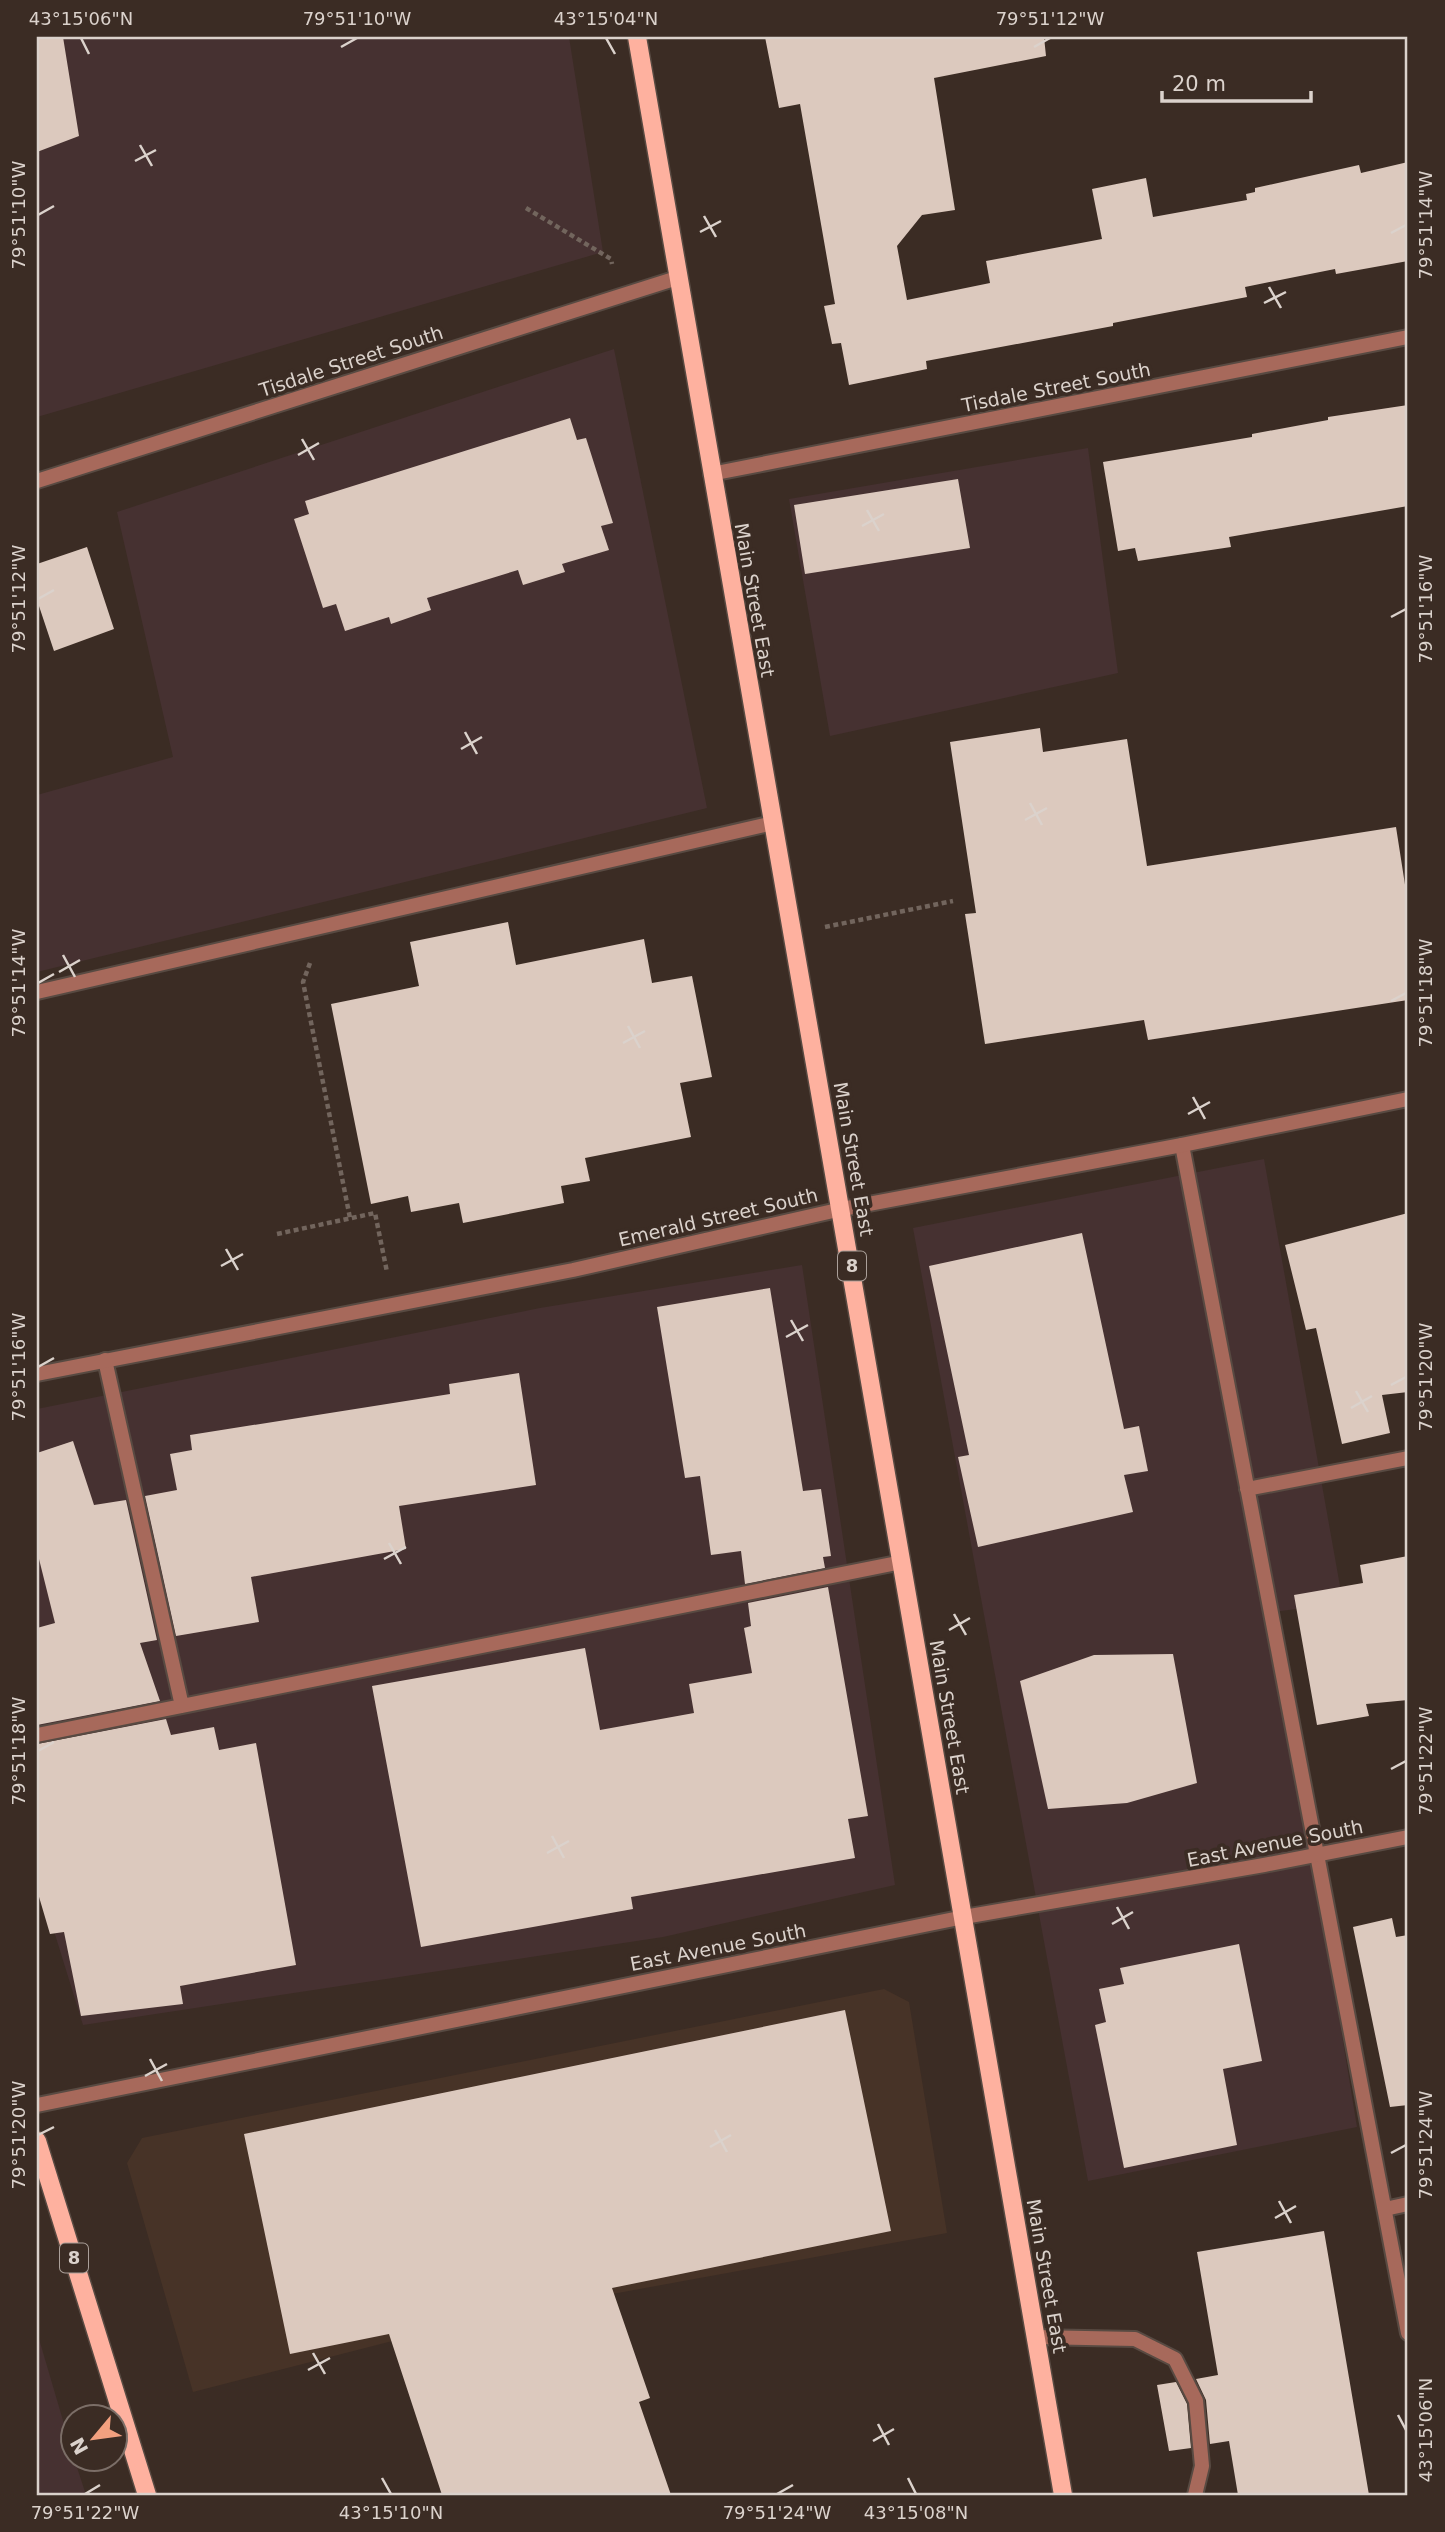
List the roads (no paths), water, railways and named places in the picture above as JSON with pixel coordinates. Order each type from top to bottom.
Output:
[{"type":"main road","name":"Main Street East","points":[[637,37],[1063,2495]]},
{"type":"main road","name":"8","points":[[37,2141],[147,2495]]},
{"type":"street","name":"Tisdale Street South","points":[[37,481],[677,278]]},
{"type":"street","name":"Tisdale Street South","points":[[711,474],[1408,337]]},
{"type":"street","points":[[37,992],[774,823]]},
{"type":"street","name":"Emerald Street South","points":[[37,1374],[573,1270],[842,1209],[1182,1146],[1408,1099]]},
{"type":"street","points":[[1182,1146],[1408,2333]]},
{"type":"street","points":[[105,1360],[182,1706]]},
{"type":"street","points":[[1247,1489],[1408,1458]]},
{"type":"street","points":[[37,1735],[902,1562]]},
{"type":"street","name":"East Avenue South","points":[[37,2105],[964,1917],[1408,1837]]},
{"type":"street","points":[[1385,2209],[1408,2204]]},
{"type":"street","points":[[1036,2337],[1135,2339],[1175,2359],[1196,2401],[1202,2466],[1195,2495]]}]
